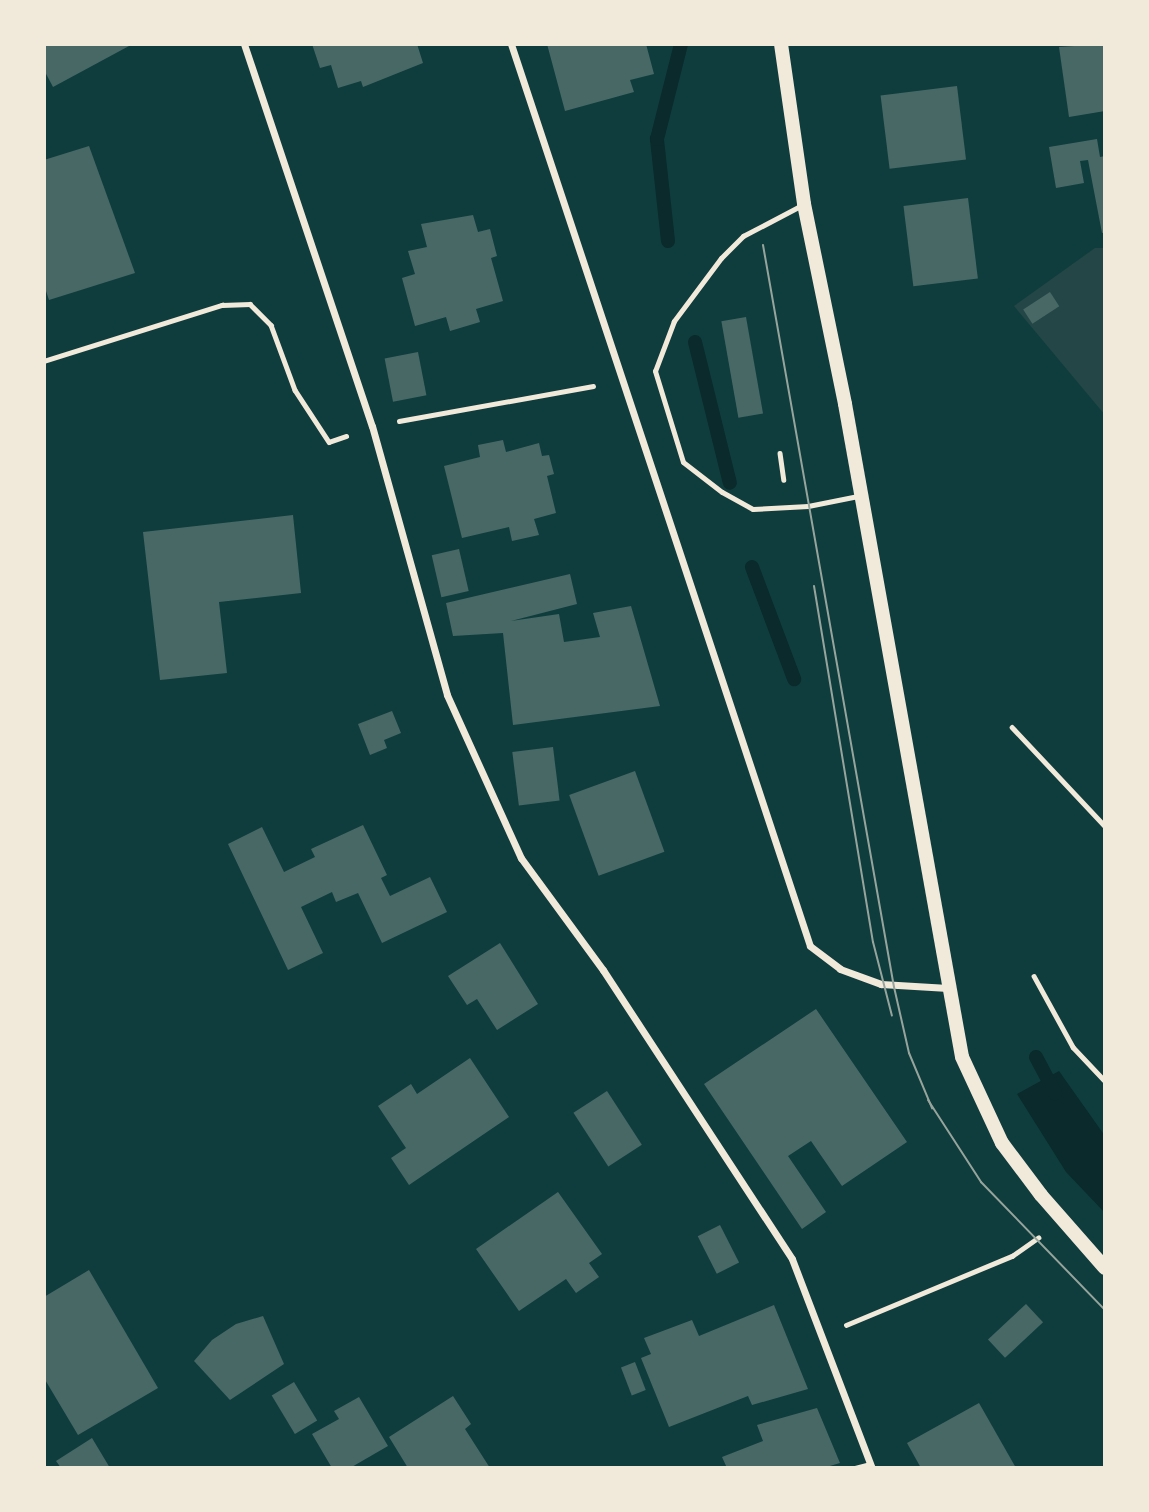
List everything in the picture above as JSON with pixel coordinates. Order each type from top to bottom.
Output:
[{"type":"main road","points":[[781,44],[804,204],[841,381],[858,496],[913,773],[962,1057],[1002,1143],[1061,1220],[1105,1268]]},
{"type":"street","points":[[244,44],[372,426],[447,695],[521,858],[603,971],[792,1259],[871,1466]]},
{"type":"street","points":[[511,44],[810,946],[840,969],[881,984],[948,988]]},
{"type":"lane","points":[[804,204],[743,236],[721,258],[674,321],[655,370],[683,462],[722,492],[753,509],[808,506],[858,496]]},
{"type":"lane","points":[[855,1468],[871,1466]]},
{"type":"path","points":[[44,361],[222,305],[250,304],[271,325],[295,390],[329,442],[372,426],[623,381]]},
{"type":"path","points":[[1012,727],[1105,826]]},
{"type":"path","points":[[1034,976],[1073,1047],[1105,1081]]},
{"type":"path","points":[[865,1320],[1012,1256],[1061,1220]]},
{"type":"shaded area","points":[[1095,248],[1105,248],[1105,415],[1014,306]]},
{"type":"shaded area","points":[[1059,1071],[1105,1136],[1105,1213],[1066,1172],[1017,1094]]},
{"type":"building","points":[[44,44],[129,46],[53,87],[44,70]]},
{"type":"building","points":[[312,44],[417,44],[423,63],[363,87],[361,81],[338,88],[331,65],[320,68]]},
{"type":"building","points":[[547,44],[646,44],[654,74],[630,80],[634,92],[565,111]]},
{"type":"building","points":[[1105,44],[1105,111],[1069,117],[1059,47]]},
{"type":"building","points":[[957,86],[966,159],[890,169],[881,95]]},
{"type":"building","points":[[1097,139],[1100,157],[1105,156],[1105,232],[1102,233],[1088,160],[1080,161],[1084,183],[1056,188],[1049,147]]},
{"type":"building","points":[[89,146],[135,273],[49,300],[44,285],[44,160]]},
{"type":"building","points":[[968,198],[978,278],[913,286],[903,206]]},
{"type":"building","points":[[473,215],[478,232],[490,229],[497,256],[491,258],[503,301],[476,309],[480,322],[450,331],[446,317],[415,326],[402,278],[415,274],[408,251],[427,247],[421,224]]},
{"type":"building","points":[[1050,292],[1059,306],[1032,324],[1023,309]]},
{"type":"building","points":[[746,317],[763,414],[738,418],[721,321]]},
{"type":"building","points":[[418,352],[426,395],[393,402],[385,358]]},
{"type":"building","points":[[503,440],[506,452],[539,443],[542,456],[549,455],[554,474],[547,476],[556,513],[534,519],[539,535],[512,541],[509,527],[462,538],[444,466],[480,457],[478,445]]},
{"type":"building","points":[[293,515],[301,593],[219,602],[227,673],[160,680],[143,532]]},
{"type":"building","points":[[459,549],[469,591],[441,597],[432,555]]},
{"type":"building","points":[[570,574],[577,604],[511,621],[559,614],[564,642],[600,637],[593,613],[631,606],[660,706],[513,725],[503,633],[453,636],[446,603]]},
{"type":"building","points":[[392,711],[401,733],[384,740],[387,748],[370,755],[358,724]]},
{"type":"building","points":[[553,747],[560,801],[519,806],[512,752]]},
{"type":"building","points":[[635,771],[664,852],[599,876],[569,795]]},
{"type":"building","points":[[363,825],[387,875],[381,878],[390,896],[430,877],[447,912],[382,943],[358,893],[336,902],[332,892],[301,907],[323,953],[288,970],[228,844],[262,827],[284,872],[315,857],[311,849]]},
{"type":"building","points":[[500,943],[538,1004],[497,1030],[477,999],[467,1005],[448,976]]},
{"type":"building","points":[[816,1009],[907,1142],[842,1186],[811,1141],[788,1156],[826,1212],[802,1229],[704,1084]]},
{"type":"building","points":[[470,1058],[509,1117],[409,1185],[391,1158],[406,1148],[378,1106],[411,1084],[417,1094]]},
{"type":"building","points":[[607,1091],[642,1145],[608,1166],[573,1113]]},
{"type":"building","points":[[558,1192],[602,1254],[589,1263],[599,1277],[576,1293],[566,1279],[519,1311],[476,1249]]},
{"type":"building","points":[[720,1225],[739,1262],[717,1274],[698,1236]]},
{"type":"building","points":[[89,1270],[158,1388],[78,1435],[44,1378],[44,1297]]},
{"type":"building","points":[[1026,1304],[1043,1322],[1005,1358],[988,1339]]},
{"type":"building","points":[[774,1305],[808,1389],[752,1405],[748,1396],[669,1427],[641,1358],[651,1354],[644,1338],[692,1320],[699,1336]]},
{"type":"building","points":[[263,1316],[284,1364],[230,1400],[194,1361],[212,1340],[236,1324]]},
{"type":"building","points":[[635,1362],[646,1390],[632,1395],[621,1367]]},
{"type":"building","points":[[294,1382],[317,1421],[295,1434],[272,1395]]},
{"type":"building","points":[[453,1396],[471,1424],[465,1429],[490,1468],[408,1468],[389,1437]]},
{"type":"building","points":[[359,1397],[388,1446],[350,1468],[332,1468],[312,1434],[339,1419],[334,1411]]},
{"type":"building","points":[[979,1403],[1016,1468],[921,1468],[907,1443]]},
{"type":"building","points":[[817,1408],[840,1463],[823,1468],[727,1468],[722,1457],[763,1441],[757,1425]]},
{"type":"building","points":[[92,1438],[110,1468],[61,1468],[56,1461]]},
{"type":"waterway","points":[[668,241],[657,139],[681,44]]},
{"type":"waterway","points":[[695,342],[730,483]]},
{"type":"waterway","points":[[752,567],[794,679]]},
{"type":"waterway","points":[[1036,1057],[1055,1093]]},
{"type":"tram line","points":[[763,245],[894,987],[909,1053],[932,1108]]},
{"type":"tram line","points":[[814,586],[873,942],[892,1016]]},
{"type":"tram line","points":[[928,1100],[981,1182],[1105,1310]]}]
